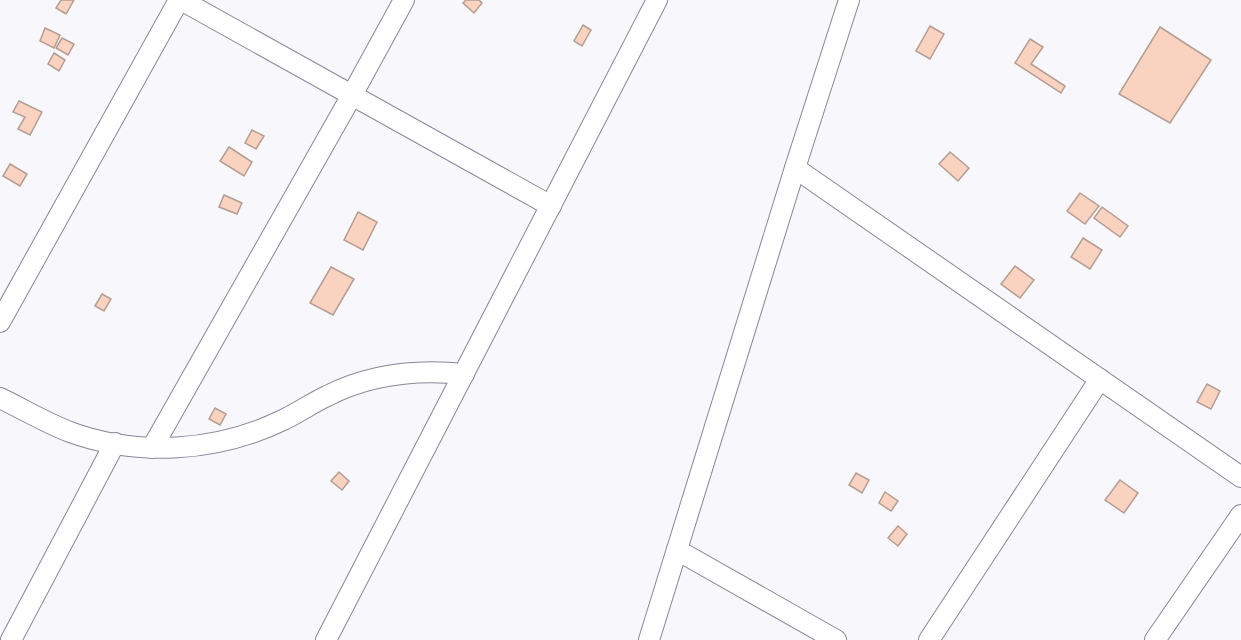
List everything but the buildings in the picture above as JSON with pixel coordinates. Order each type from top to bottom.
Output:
[{"type":"street","points":[[0,322],[180,0],[550,206]]},
{"type":"street","points":[[152,448],[404,0]]},
{"type":"street","points":[[326,640],[657,0]]},
{"type":"street","points":[[649,640],[849,0]]},
{"type":"street","points":[[795,168],[1241,477]]},
{"type":"street","points":[[0,398],[68,431],[115,443],[152,448],[207,444],[249,434],[282,421],[348,386],[381,376],[416,371],[464,374]]},
{"type":"street","points":[[929,640],[1100,379]]},
{"type":"street","points":[[11,640],[115,443]]},
{"type":"street","points":[[1155,640],[1241,515]]},
{"type":"street","points":[[677,550],[836,640]]}]
